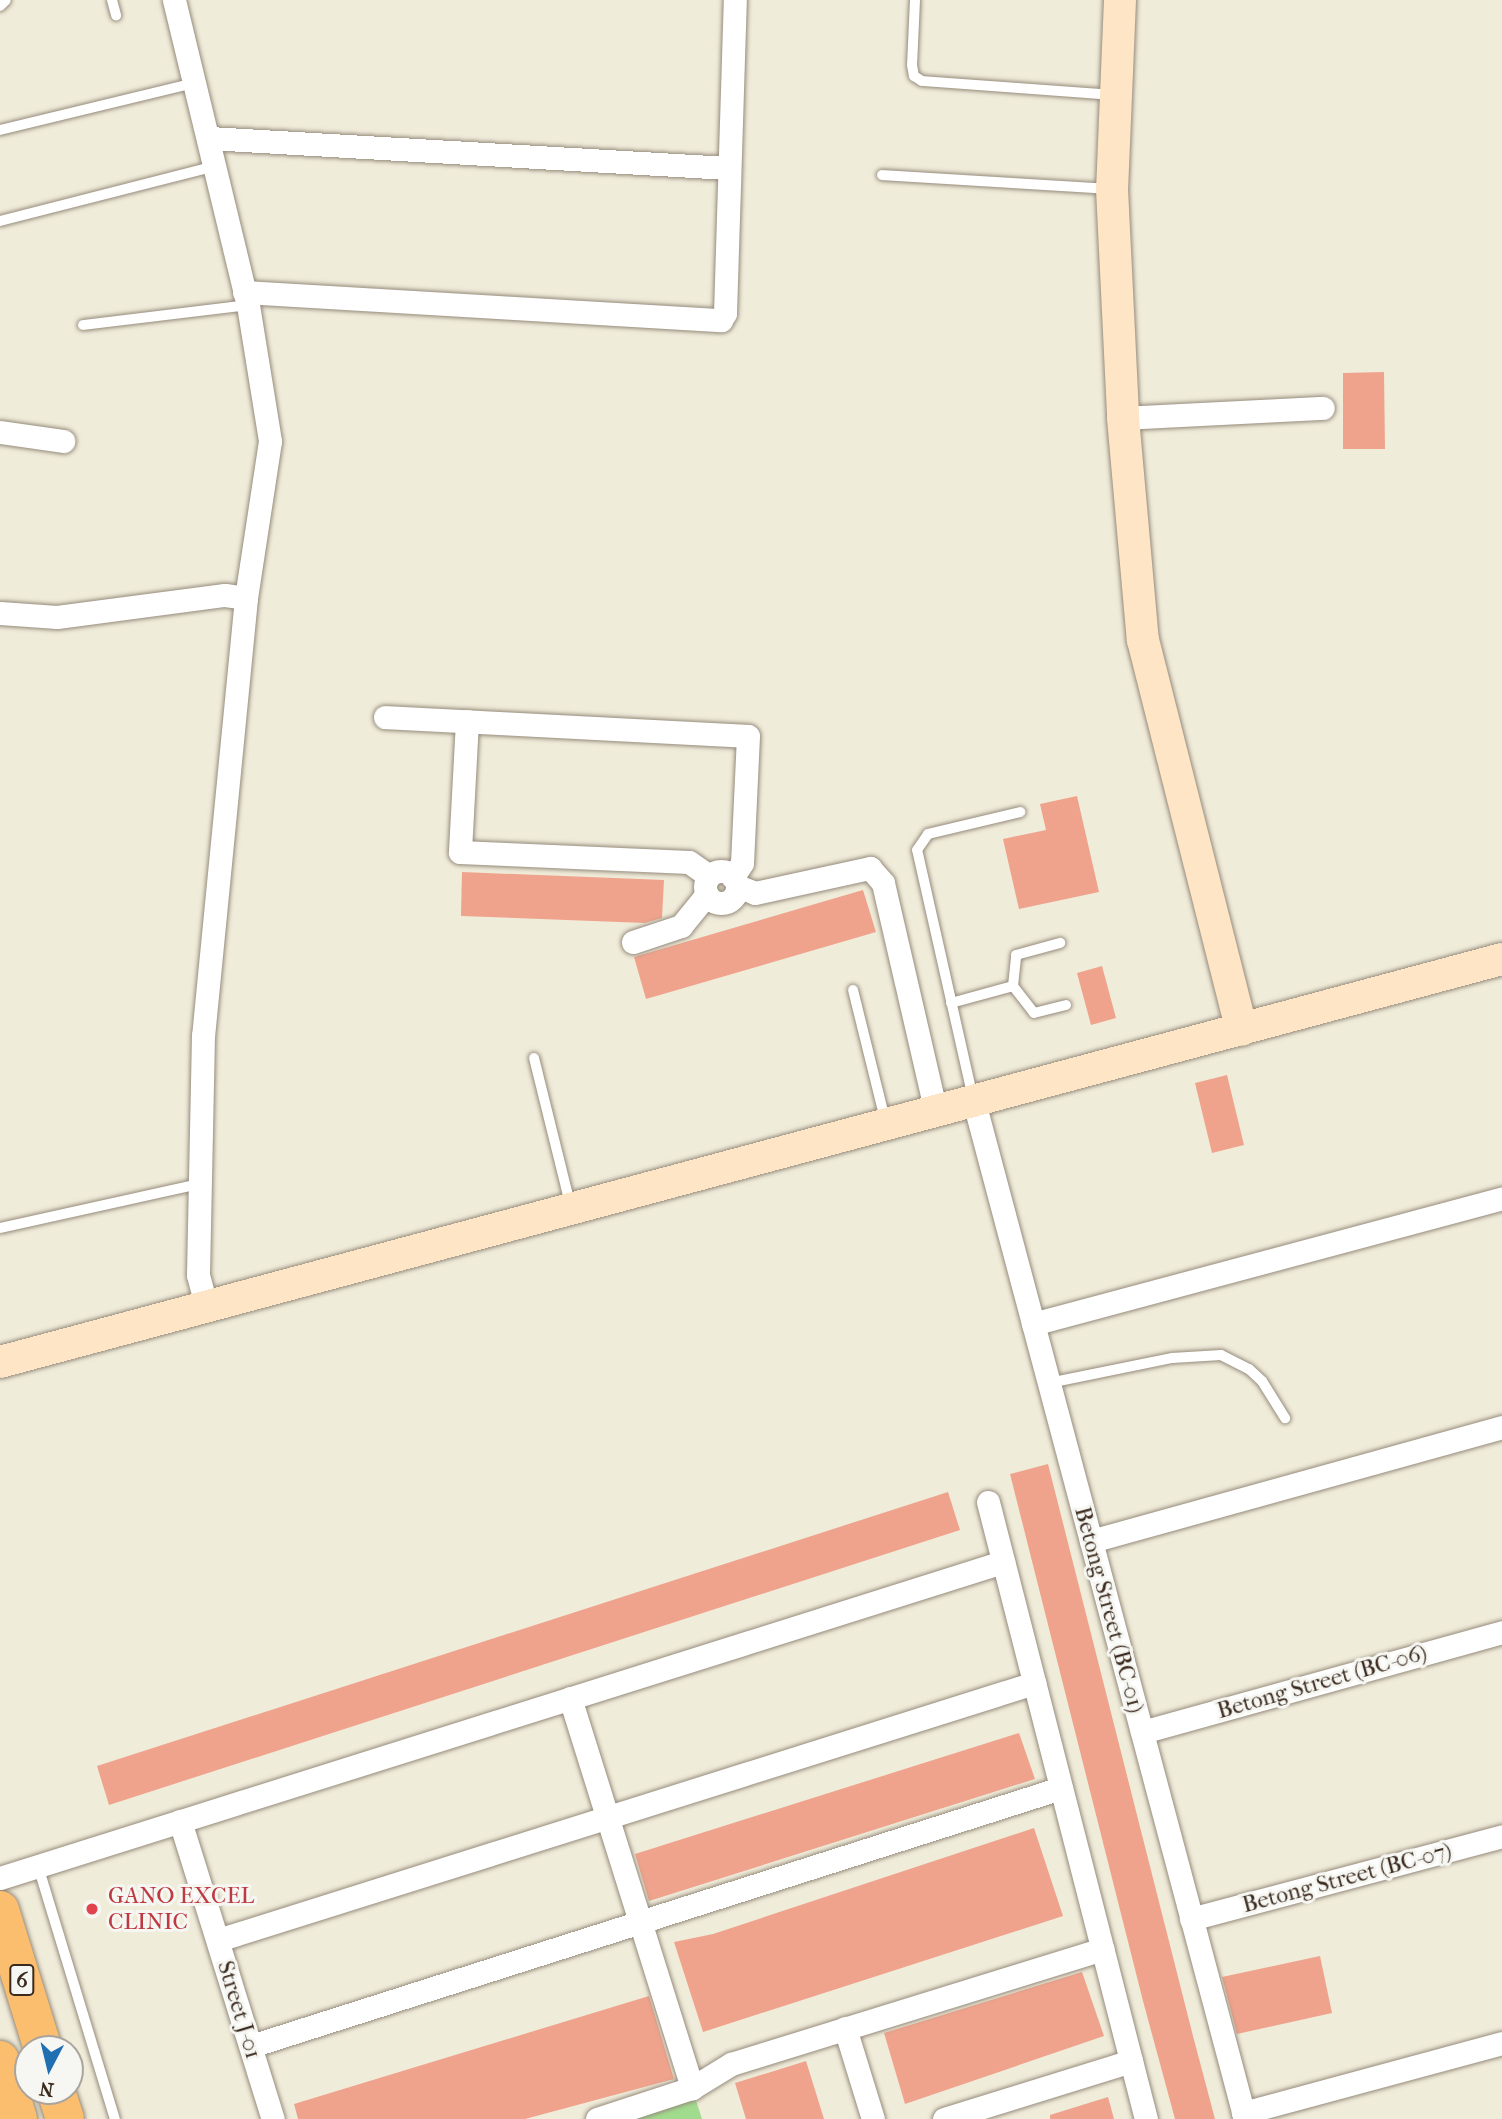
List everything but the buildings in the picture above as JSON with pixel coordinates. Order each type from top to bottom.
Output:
[{"type":"highway","name":"6","points":[[0,1910],[18,1990],[37,2035]]},
{"type":"highway","points":[[0,2060],[18,2119]]},
{"type":"main road","points":[[1119,0],[1112,189],[1123,418],[1143,640],[1242,1030]]},
{"type":"main road","points":[[0,1362],[207,1309],[1502,959]]},
{"type":"street","points":[[174,0],[246,298],[270,441],[246,598],[203,1035],[198,1275],[207,1309]]},
{"type":"street","points":[[246,298],[721,320],[725,313],[727,168],[736,0]]},
{"type":"street","points":[[209,138],[727,168]]},
{"type":"street","points":[[1123,418],[1323,408]]},
{"type":"street","points":[[0,432],[63,441]]},
{"type":"street","points":[[0,612],[57,617],[225,595],[246,598]]},
{"type":"street","points":[[385,717],[748,736],[743,863],[735,882]]},
{"type":"street","points":[[467,722],[460,852],[689,862],[708,885]]},
{"type":"street","points":[[633,942],[681,926],[720,871],[755,892],[870,868],[883,883],[936,1112]]},
{"type":"street","name":"Betong Street (BC-01)","points":[[974,1101],[1244,2116]]},
{"type":"street","points":[[1033,1324],[1502,1198]]},
{"type":"street","points":[[1091,1541],[1502,1427]]},
{"type":"street","points":[[988,1503],[1146,2119]]},
{"type":"street","points":[[0,1878],[1003,1562]]},
{"type":"street","name":"Betong Street (BC-06)","points":[[1142,1732],[1502,1632]]},
{"type":"street","points":[[218,1940],[606,1814],[1034,1683]]},
{"type":"street","points":[[569,1698],[692,2088]]},
{"type":"street","points":[[251,2046],[1061,1788]]},
{"type":"street","name":"Street J-01","points":[[180,1821],[274,2119]]},
{"type":"street","name":"Betong Street (BC-07)","points":[[1191,1919],[1502,1836]]},
{"type":"street","points":[[597,2119],[692,2088],[731,2064],[1103,1950]]},
{"type":"street","points":[[845,2028],[873,2119]]},
{"type":"street","points":[[1244,2116],[1278,2112],[1502,2042]]},
{"type":"street","points":[[944,2119],[1132,2061]]},
{"type":"lane","points":[[0,6],[5,0]]},
{"type":"lane","points":[[112,0],[116,15]]},
{"type":"lane","points":[[915,0],[912,65],[914,76],[922,81],[1114,95]]},
{"type":"lane","points":[[0,130],[195,83]]},
{"type":"lane","points":[[0,221],[216,166]]},
{"type":"lane","points":[[883,175],[1112,189]]},
{"type":"lane","points":[[83,325],[246,298]]},
{"type":"lane","points":[[974,1101],[917,850],[928,834],[1020,812]]},
{"type":"lane","points":[[1060,943],[1017,955],[1013,986],[1034,1013],[1066,1005]]},
{"type":"lane","points":[[951,1003],[1013,986]]},
{"type":"lane","points":[[853,990],[886,1125]]},
{"type":"lane","points":[[534,1058],[572,1210]]},
{"type":"lane","points":[[0,1227],[199,1184]]},
{"type":"lane","points":[[1049,1383],[1172,1358],[1221,1355],[1249,1369],[1262,1381],[1285,1418]]},
{"type":"lane","points":[[38,1866],[115,2119]]},
{"type":"green space","points":[[692,2088],[702,2119],[597,2119]]},
{"type":"place","name":"GANO EXCEL CLINIC","points":[[92,1909]]}]
